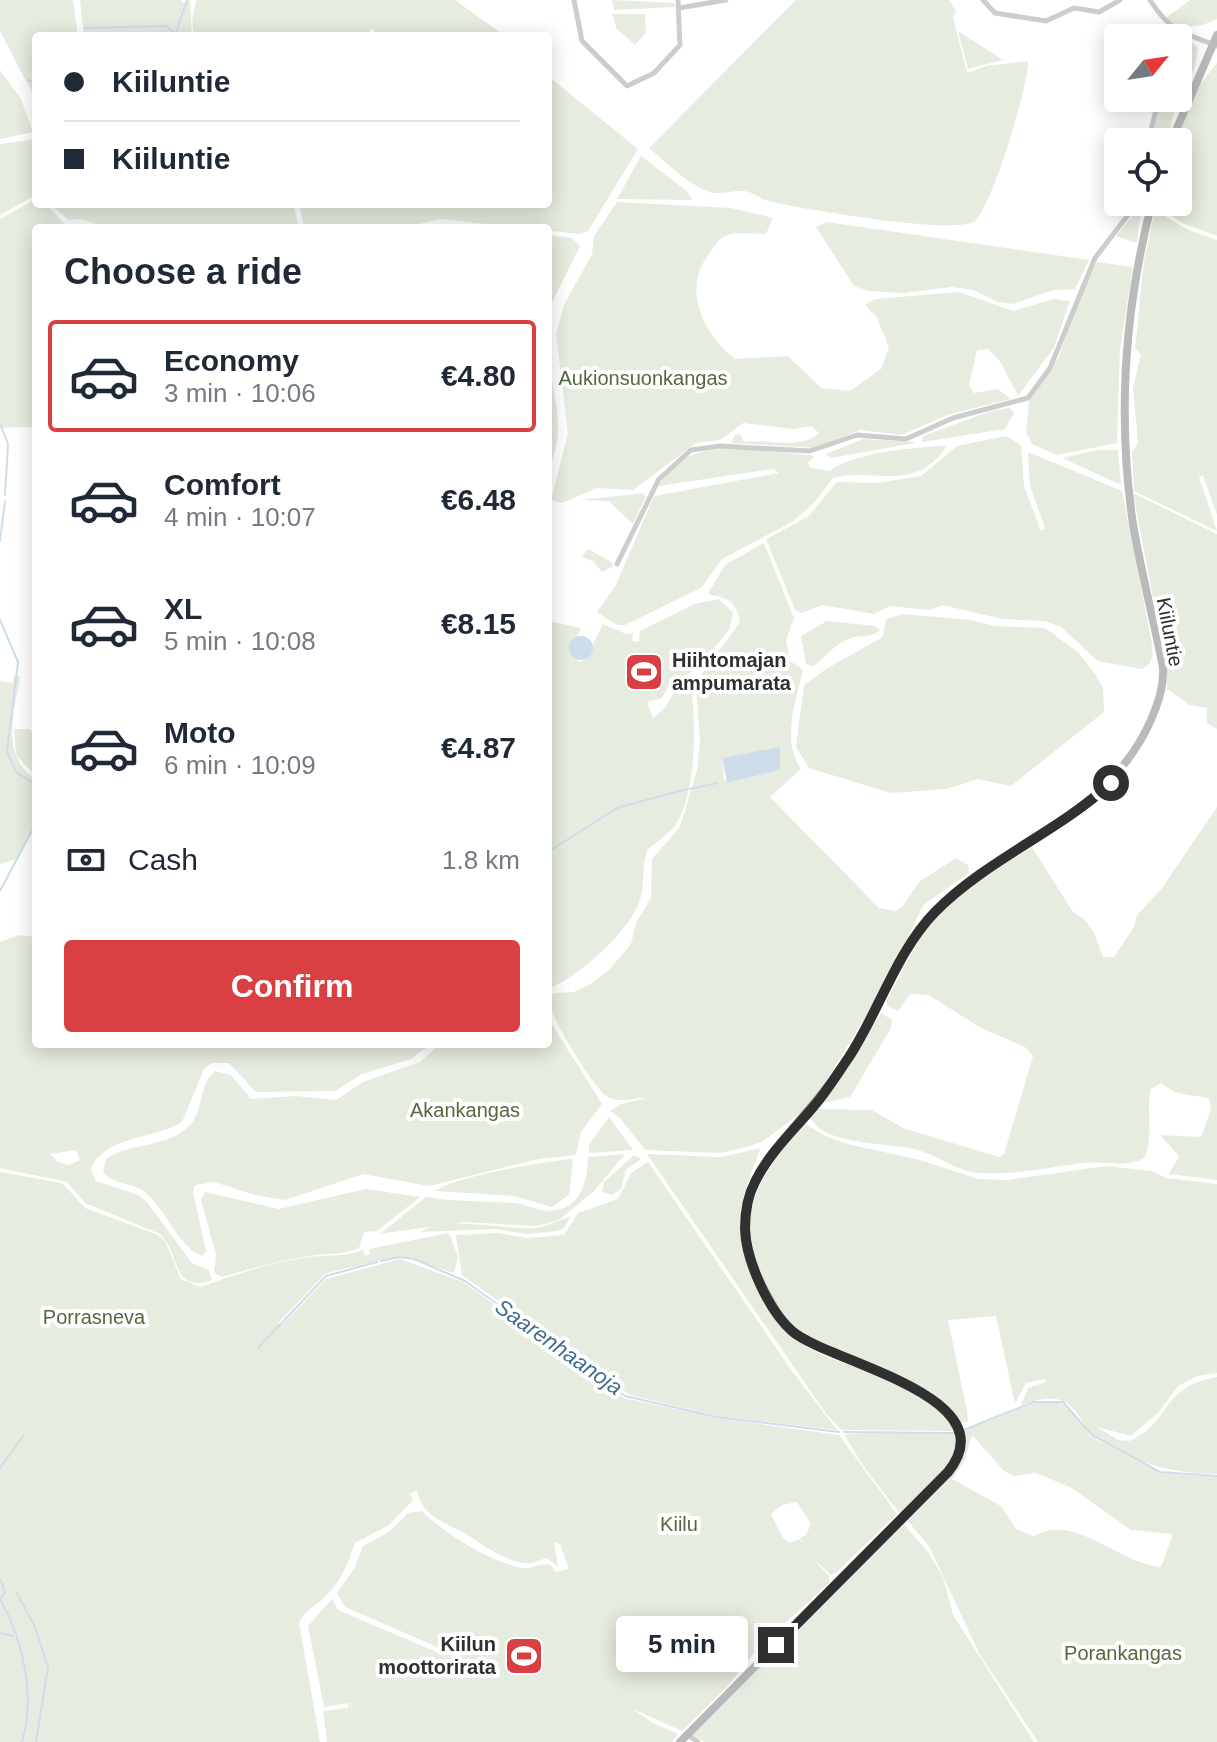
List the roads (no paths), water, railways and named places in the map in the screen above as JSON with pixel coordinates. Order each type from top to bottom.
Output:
[{"type":"street","points":[[574,0],[582,41],[627,86],[654,73],[680,45],[678,0]]},
{"type":"street","points":[[679,8],[726,0]]},
{"type":"street","points":[[983,0],[995,13],[1046,21],[1074,8],[1099,12],[1120,0]]},
{"type":"street","points":[[1150,0],[1165,24]]},
{"type":"street","points":[[1177,128],[1215,42],[1192,35]]},
{"type":"street","points":[[617,564],[659,479],[691,450],[720,446],[810,451],[857,435],[906,439],[953,418],[1028,398],[1056,355],[1071,310],[1095,258],[1133,216]]},
{"type":"street","name":"Kiiluntie","points":[[683,1738],[948,1472],[959,1452],[956,1425],[928,1396],[892,1376],[809,1343],[788,1327],[750,1261],[746,1210],[749,1194],[766,1163],[821,1098],[850,1056],[922,926],[950,899],[1111,783],[1137,749],[1155,710],[1162,688],[1163,668],[1133,522],[1125,411],[1131,308],[1144,216]]},
{"type":"street","points":[[683,1738],[698,1742]]},
{"type":"water","points":[[581,636],[589,640],[593,648],[589,656],[581,660],[573,656],[569,648],[573,640]]},
{"type":"water","points":[[780,747],[780,770],[727,783],[722,758]]},
{"type":"waterway","points":[[176,32],[187,0]]},
{"type":"waterway","points":[[85,28],[166,26],[174,32]]},
{"type":"waterway","points":[[28,80],[32,82]]},
{"type":"waterway","points":[[0,423],[8,444],[5,495]]},
{"type":"waterway","points":[[0,541],[5,501]]},
{"type":"waterway","points":[[0,620],[18,662],[7,751],[16,772],[32,782]]},
{"type":"waterway","points":[[690,789],[717,783]]},
{"type":"waterway","points":[[552,849],[617,808],[687,789]]},
{"type":"waterway","points":[[0,891],[32,831]]},
{"type":"waterway","name":"Saarenhaanoja","points":[[381,1261],[400,1257],[414,1259],[465,1281],[625,1396],[716,1417],[839,1432]]},
{"type":"waterway","name":"Saarenhaanoja","points":[[258,1348],[326,1276],[377,1262]]},
{"type":"waterway","name":"Saarenhaanoja","points":[[964,1430],[1034,1402],[1063,1402],[1092,1435],[1160,1472],[1217,1476]]},
{"type":"waterway","name":"Saarenhaanoja","points":[[844,1432],[954,1433]]},
{"type":"waterway","points":[[0,1468],[24,1435]]},
{"type":"waterway","points":[[0,1578],[5,1592],[0,1599],[15,1632],[25,1668],[28,1706],[22,1742]]},
{"type":"waterway","points":[[16,1592],[35,1627],[48,1667],[36,1742]]},
{"type":"waterway","points":[[0,1633],[13,1636]]},
{"type":"place","name":"Hiihtomajan ampumarata","points":[[644,672]]},
{"type":"place","name":"Kiilun moottorirata","points":[[524,1656]]},
{"type":"park label","name":"Aukionsuonkangas","points":[[643,378]]},
{"type":"park label","name":"Akankangas","points":[[465,1110]]},
{"type":"park label","name":"Porrasneva","points":[[94,1317]]},
{"type":"park label","name":"Kiilu","points":[[679,1524]]},
{"type":"park label","name":"Porankangas","points":[[1123,1653]]}]
